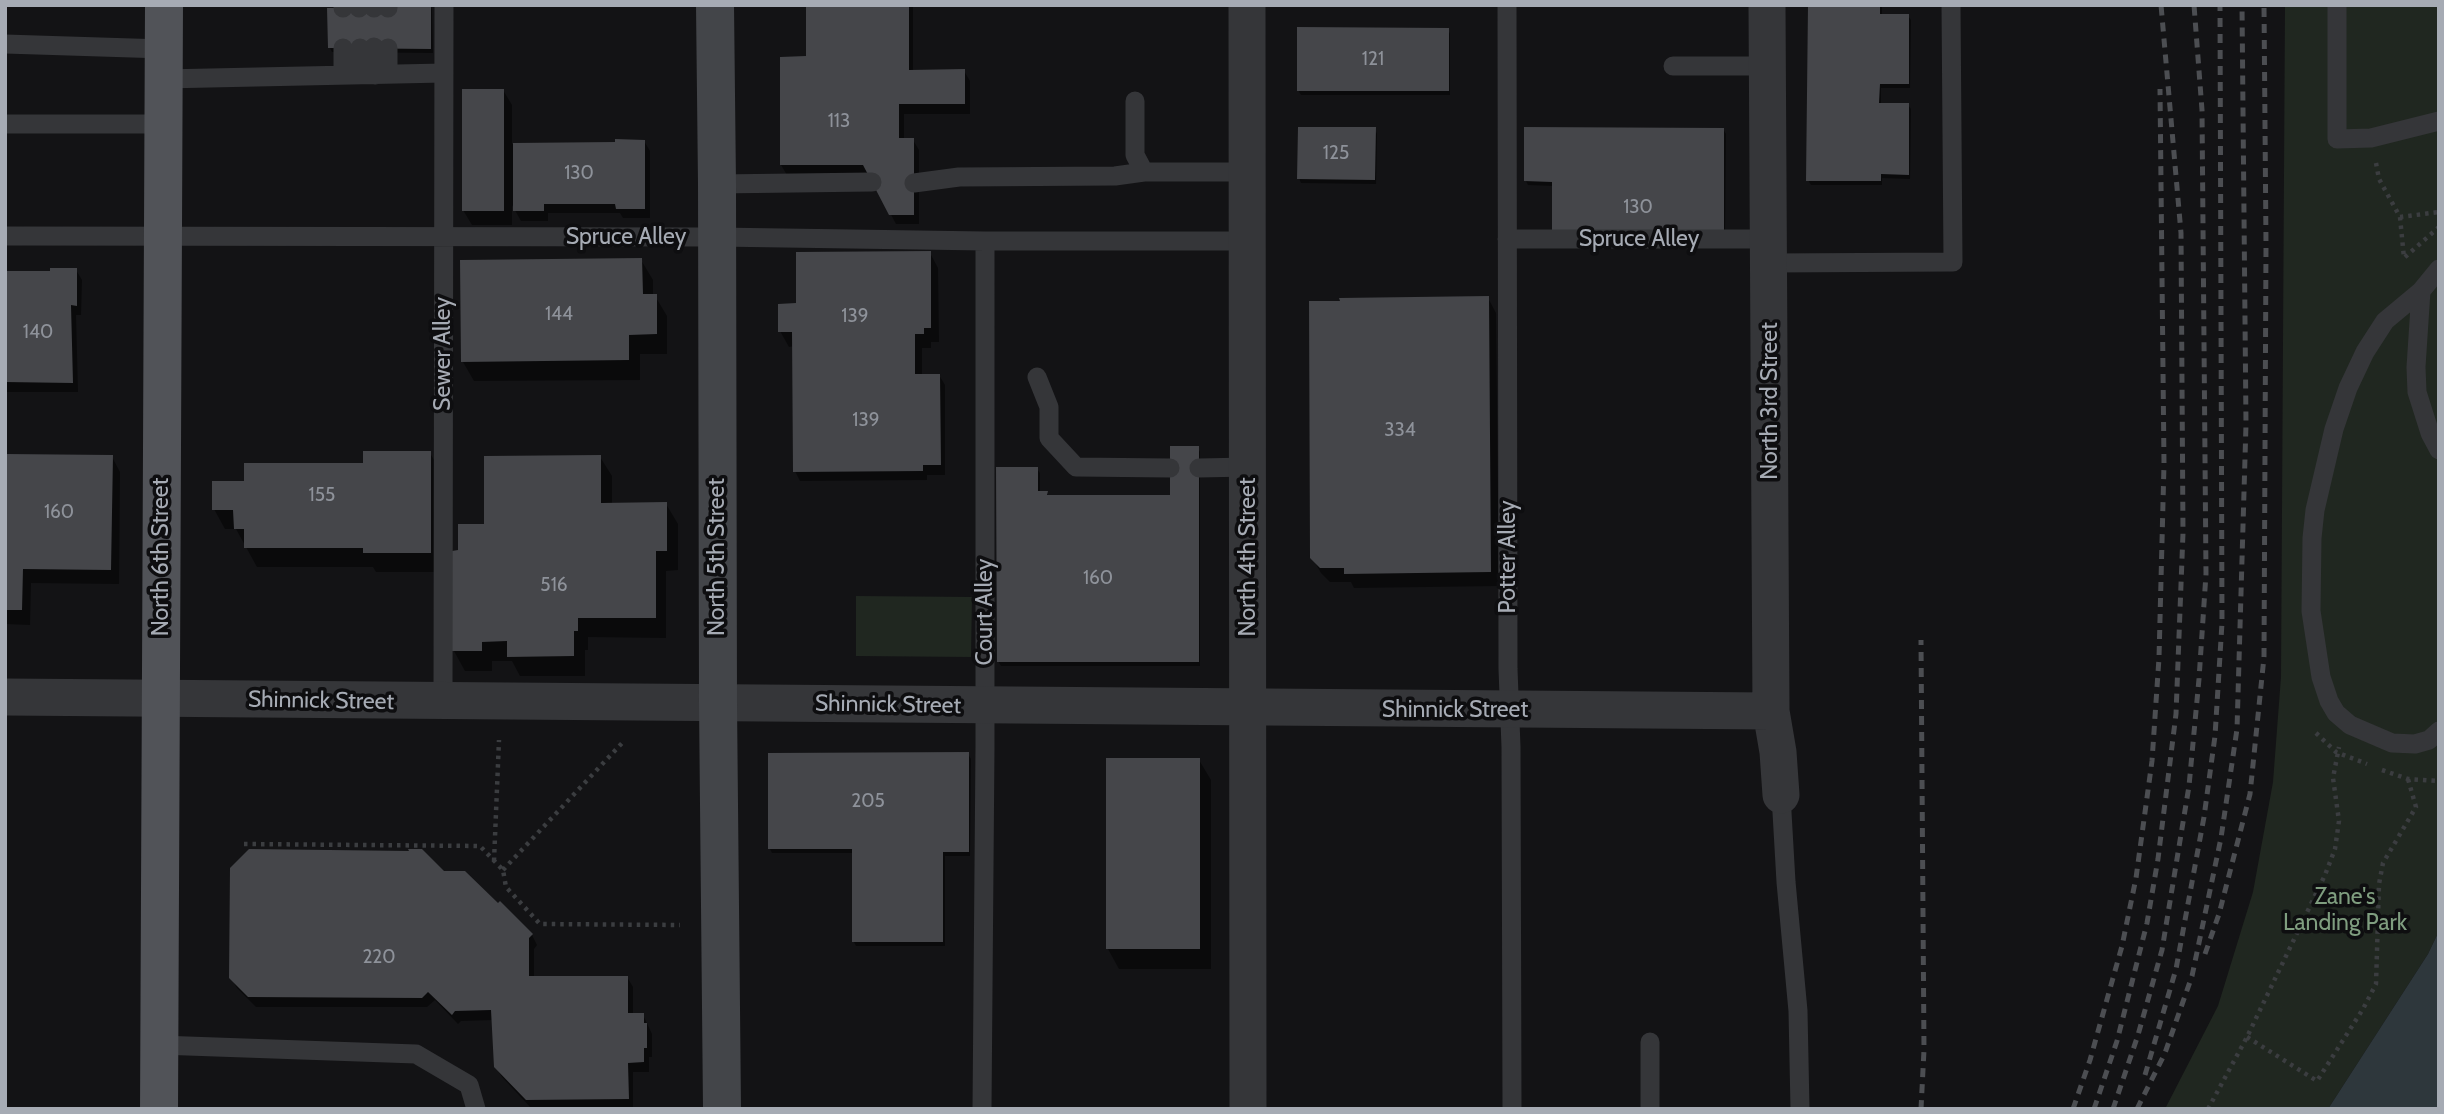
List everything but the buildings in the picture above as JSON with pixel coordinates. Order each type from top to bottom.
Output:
[{"type":"main road","name":"North 6th Street","points":[[159,1109],[164,5]]},
{"type":"main road","name":"North 5th Street","points":[[715,5],[722,1109]]},
{"type":"street","name":"North 4th Street","points":[[1248,5],[1248,1109]]},
{"type":"street","name":"North 3rd Street","points":[[1767,5],[1771,711],[1778,752],[1781,795]]},
{"type":"street","name":"Shinnick Street","points":[[5,698],[1771,711]]},
{"type":"lane","name":"Sewer Alley","points":[[443,702],[444,5]]},
{"type":"lane","name":"Potter Alley","points":[[1507,5],[1512,1109]]},
{"type":"lane","name":"Spruce Alley","points":[[1507,239],[1953,262],[1951,5]]},
{"type":"lane","points":[[2337,5],[2337,139],[2371,138],[2439,121]]},
{"type":"lane","points":[[5,44],[163,64],[367,75],[444,73]]},
{"type":"lane","points":[[367,75],[366,48],[367,75]]},
{"type":"lane","points":[[1673,66],[1768,66]]},
{"type":"lane","points":[[1135,101],[1135,155],[1144,172]]},
{"type":"lane","points":[[5,124],[162,124]]},
{"type":"lane","points":[[914,183],[959,177],[1247,172]]},
{"type":"lane","points":[[717,184],[872,182]]},
{"type":"lane","name":"Spruce Alley","points":[[5,236],[1248,241]]},
{"type":"lane","name":"Court Alley","points":[[982,1109],[985,240]]},
{"type":"lane","points":[[2439,269],[2421,291],[2385,321],[2365,352],[2348,388],[2334,429],[2315,510],[2311,611],[2321,677],[2336,713],[2350,725],[2392,743],[2405,745],[2429,740],[2439,731]]},
{"type":"lane","points":[[2421,291],[2417,392],[2423,414],[2439,450]]},
{"type":"lane","points":[[1037,377],[1049,407],[1049,438],[1076,467],[1170,468]]},
{"type":"lane","points":[[1199,468],[1248,467]]},
{"type":"lane","points":[[1781,795],[1798,1011],[1800,1109]]},
{"type":"lane","points":[[1650,1042],[1650,1109]]},
{"type":"lane","points":[[159,1045],[416,1054],[468,1085],[476,1109]]},
{"type":"path","points":[[2371,138],[2379,179],[2400,217],[2404,258],[2439,227]]},
{"type":"path","points":[[2400,217],[2439,212]]},
{"type":"path","points":[[2208,1109],[2247,1037],[2335,849],[2339,821],[2333,778],[2336,752],[2350,725]]},
{"type":"path","points":[[494,861],[499,740]]},
{"type":"path","points":[[503,870],[622,742]]},
{"type":"path","points":[[2247,1037],[2317,1080],[2363,1009],[2376,984],[2379,884],[2383,863],[2416,807],[2407,779]]},
{"type":"path","points":[[244,844],[480,846],[503,870],[506,887],[540,924],[680,925]]},
{"type":"green space","name":"Zane's Landing Park","points":[[2285,5],[2439,5],[2439,931],[2428,954],[2328,1109],[2165,1109],[2218,1006],[2253,892],[2273,782],[2281,677]]},
{"type":"green space","points":[[856,596],[972,597],[971,657],[856,656]]},
{"type":"shaded area","points":[[2439,931],[2439,1109],[2328,1109],[2428,954]]},
{"type":"railway","points":[[2094,1109],[2117,1041],[2147,923],[2176,714],[2183,533],[2181,233],[2161,5]]},
{"type":"railway","points":[[2113,1109],[2162,950],[2189,786],[2199,679],[2206,574],[2202,110],[2194,5]]},
{"type":"railway","points":[[2145,1075],[2176,969],[2204,817],[2215,736],[2222,623],[2220,5]]},
{"type":"railway","points":[[2137,1109],[2165,1053],[2192,976],[2221,838],[2237,729],[2246,424],[2242,5]]},
{"type":"railway","points":[[2205,954],[2219,914],[2250,794],[2264,657],[2264,5]]},
{"type":"railway","points":[[2073,1109],[2090,1060],[2122,946],[2136,878],[2152,761],[2159,658],[2164,464],[2160,89]]},
{"type":"railway","points":[[1921,640],[1924,1050],[1921,1109]]}]
